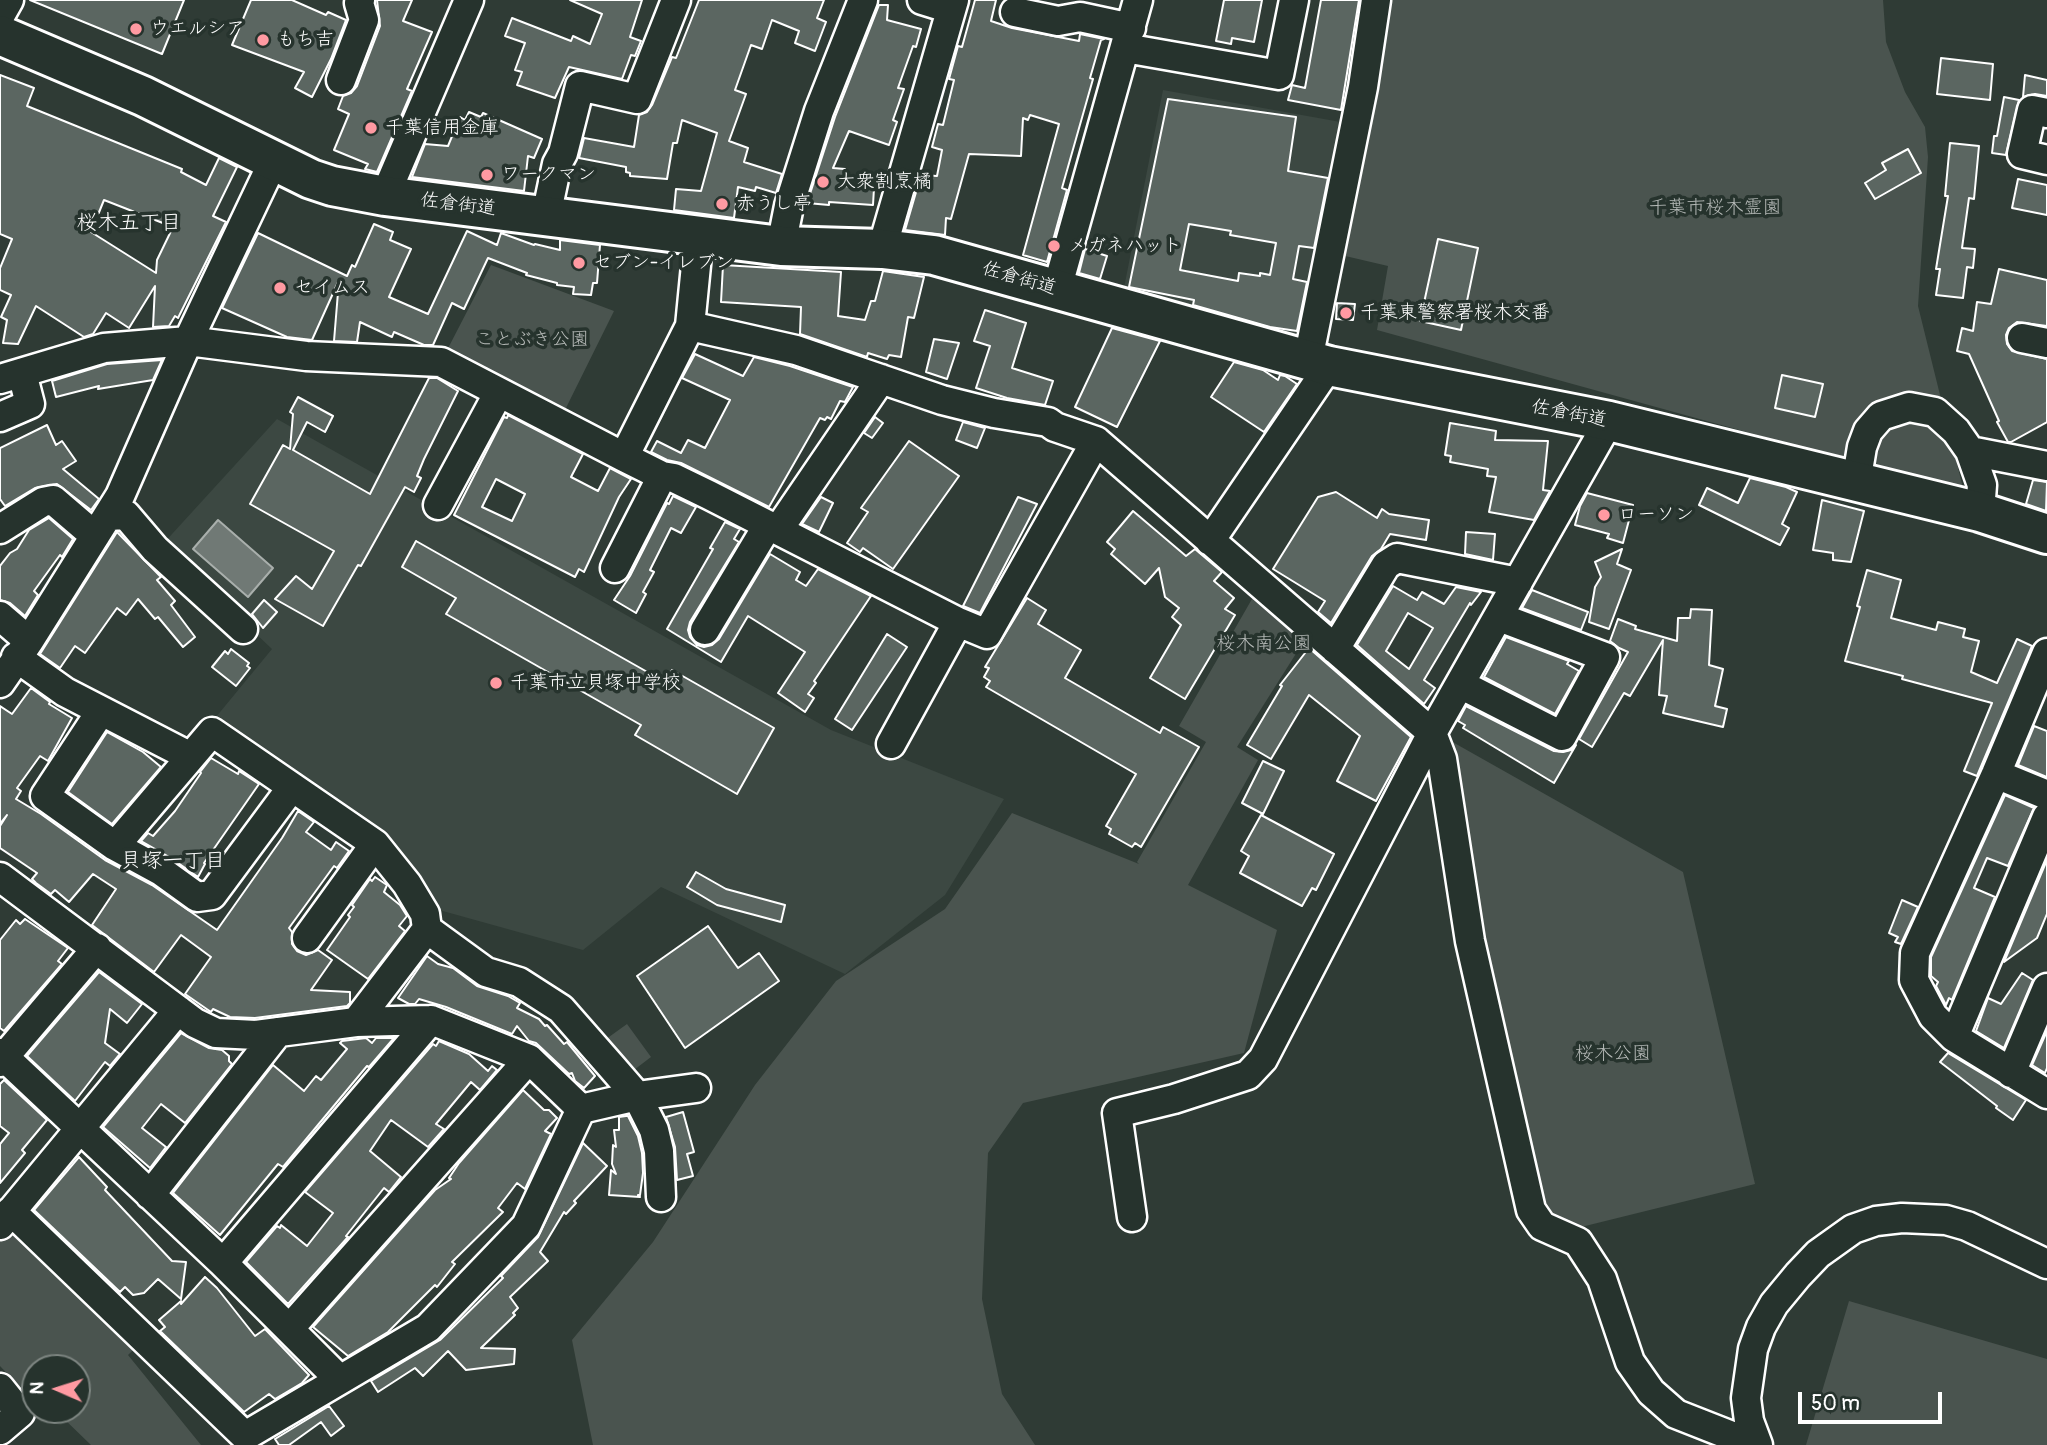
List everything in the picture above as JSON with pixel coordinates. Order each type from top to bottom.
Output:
[{"type":"highway","name":"佐倉街道","points":[[0,35],[143,96],[311,179],[332,186],[385,196],[781,246],[882,249],[934,255],[1319,363],[1609,421],[1980,512],[2047,534]]},
{"type":"street","points":[[0,16],[9,0]]},
{"type":"street","points":[[385,196],[469,0]]},
{"type":"street","points":[[546,216],[557,164],[564,153],[580,86],[637,99],[676,0]]},
{"type":"street","points":[[781,246],[789,206],[819,111],[863,0]]},
{"type":"street","points":[[882,249],[952,5],[922,0]]},
{"type":"street","points":[[1057,289],[1138,0]]},
{"type":"street","points":[[1014,12],[1058,21],[1080,17],[1167,55],[1279,75],[1294,0]]},
{"type":"street","points":[[1210,541],[1319,363],[1376,0]]},
{"type":"street","points":[[341,80],[364,20],[357,1]]},
{"type":"street","points":[[2047,113],[2032,110],[2022,154],[2047,160]]},
{"type":"street","points":[[0,683],[120,496],[188,341],[274,160]]},
{"type":"street","points":[[624,457],[690,326],[699,235]]},
{"type":"street","points":[[690,326],[796,351],[942,400],[994,413],[1048,422],[1096,442],[1432,733],[1442,759],[1470,941],[1531,1210],[1542,1226],[1578,1242],[1602,1279],[1630,1362],[1651,1392],[1676,1414],[1756,1445]]},
{"type":"street","points":[[0,417],[30,404],[11,376],[104,348],[188,341],[306,356],[441,362],[662,476],[674,478],[697,489],[958,622],[987,634],[1096,442]]},
{"type":"street","points":[[705,630],[773,528],[881,379]]},
{"type":"street","points":[[438,505],[499,392]]},
{"type":"street","points":[[1856,483],[1867,431],[1881,416],[1909,407],[1935,412],[1956,431],[1970,451],[1982,485],[1980,512]]},
{"type":"street","points":[[1132,1217],[1117,1113],[1174,1099],[1248,1075],[1263,1059],[1432,733],[1609,421]]},
{"type":"street","points":[[1970,451],[2047,466]]},
{"type":"street","points":[[615,568],[662,476]]},
{"type":"street","points":[[0,529],[43,502],[53,500],[101,526]]},
{"type":"street","points":[[101,526],[126,514],[155,549],[243,629]]},
{"type":"street","points":[[1335,649],[1386,565],[1397,558],[1518,582]]},
{"type":"street","points":[[0,616],[23,649],[65,692],[189,756]]},
{"type":"street","points":[[1461,684],[1562,736],[1605,657],[1499,617]]},
{"type":"street","points":[[891,744],[958,622]]},
{"type":"street","points":[[2047,653],[1915,953],[1914,980],[1933,1016],[1954,1037],[2047,1094]]},
{"type":"street","points":[[102,710],[45,796],[114,846],[160,871],[197,897],[212,895],[292,787]]},
{"type":"street","points":[[114,846],[212,732],[375,844],[407,884],[425,914],[427,929],[356,1022]]},
{"type":"street","points":[[1996,774],[2047,795]]},
{"type":"street","points":[[1954,1037],[2047,817]]},
{"type":"street","points":[[307,938],[375,844]]},
{"type":"street","points":[[0,877],[195,1023],[216,1032],[256,1035],[356,1022],[431,1020],[529,1059],[580,1110]]},
{"type":"street","points":[[427,929],[486,972],[519,982],[561,1009],[637,1096],[654,1130],[659,1151],[661,1197]]},
{"type":"street","points":[[97,948],[1,1058],[223,1264],[339,1379]]},
{"type":"street","points":[[2011,1073],[2047,988]]},
{"type":"street","points":[[178,1010],[6,1218],[245,1436],[428,1328],[526,1226],[580,1110]]},
{"type":"street","points":[[223,1264],[431,1020]]},
{"type":"street","points":[[150,1195],[278,1032]]},
{"type":"street","points":[[289,1329],[529,1059]]},
{"type":"street","points":[[580,1110],[637,1096],[696,1088]]},
{"type":"street","points":[[1756,1445],[1746,1398],[1753,1349],[1761,1327],[1774,1304],[1798,1275],[1818,1254],[1853,1229],[1876,1221],[1902,1218],[1946,1220],[1967,1226],[2047,1264]]},
{"type":"street","points":[[0,1388],[20,1413],[0,1430]]},
{"type":"shaded area","points":[[1163,90],[1346,123],[1305,350],[1123,293]]},
{"type":"shaded area","name":"千葉市立貝塚中学校","points":[[277,419],[831,730],[1004,799],[945,895],[845,974],[661,887],[583,950],[432,908],[382,834],[216,717],[272,649],[162,545]]},
{"type":"shaded area","points":[[218,520],[273,568],[248,597],[193,549]]},
{"type":"green space","name":"千葉市桜木霊園","points":[[1390,0],[1883,0],[1886,42],[1905,92],[1925,127],[1928,157],[1918,306],[1964,492],[1377,330],[1388,266],[1341,255]]},
{"type":"green space","name":"ことぶき公園","points":[[491,265],[614,311],[561,418],[443,358]]},
{"type":"green space","name":"桜木南公園","points":[[1256,592],[1309,633],[1237,747],[1258,760],[1188,885],[1277,930],[1244,1053],[1023,1103],[988,1153],[982,1299],[1002,1394],[1035,1445],[593,1445],[572,1340],[653,1242],[755,1085],[836,981],[945,909],[1012,813],[1139,864],[1137,862],[1206,742],[1179,726]]},
{"type":"green space","name":"桜木公園","points":[[1449,740],[1683,872],[1755,1184],[1573,1229],[1539,1216],[1471,925]]},
{"type":"green space","points":[[627,1024],[651,1057],[630,1073],[602,1042]]},
{"type":"green space","points":[[7,1230],[20,1230],[140,1343],[128,1355],[201,1445],[91,1445],[69,1424],[91,1424],[91,1354],[21,1354],[21,1388],[0,1366],[0,1238]]},
{"type":"green space","points":[[1849,1301],[2047,1359],[2047,1445],[1806,1445]]},
{"type":"building","name":"ウエルシア","points":[[30,0],[184,0],[162,54]]},
{"type":"building","points":[[251,0],[292,0],[326,15],[328,12],[346,20],[312,97],[295,88],[304,72],[232,45]]},
{"type":"building","points":[[377,0],[412,0],[403,21],[432,32],[407,89],[412,91],[377,172],[365,169],[368,164],[334,150],[349,114],[338,109],[343,96],[351,93],[357,86],[380,26]]},
{"type":"building","points":[[570,0],[642,0],[630,37],[641,41],[635,56],[631,55],[622,79],[569,67],[555,98],[517,85],[522,72],[515,70],[525,43],[505,36],[512,18],[571,41],[573,36],[590,44],[602,14]]},
{"type":"building","points":[[699,0],[824,0],[817,18],[826,22],[815,51],[795,43],[799,31],[772,20],[762,49],[751,45],[735,90],[746,94],[729,141],[748,148],[744,162],[782,174],[776,193],[756,187],[755,191],[738,187],[734,218],[674,210],[676,189],[701,191],[717,133],[682,120],[677,143],[673,143],[667,179],[630,176],[626,167],[579,158],[584,138],[634,147],[639,115],[647,112],[652,105],[672,57],[676,58]]},
{"type":"building","points":[[975,0],[996,0],[991,21],[1012,28],[1079,41],[1080,34],[1104,39],[1101,40],[1090,78],[1093,79],[1062,188],[1067,190],[1047,262],[1023,255],[1059,124],[1030,115],[1028,120],[1023,118],[1021,156],[969,154],[951,219],[946,218],[945,235],[905,230],[921,175],[937,176],[942,150],[932,147],[938,124],[943,125],[954,80],[949,79],[958,46],[962,47]]},
{"type":"building","points":[[1224,0],[1262,0],[1254,42],[1232,38],[1231,44],[1216,41]]},
{"type":"building","points":[[1321,0],[1359,0],[1341,110],[1288,100],[1292,85],[1305,88]]},
{"type":"building","points":[[879,5],[888,5],[887,20],[921,29],[898,88],[904,89],[893,120],[897,122],[889,145],[849,131],[833,168],[845,169],[843,186],[874,188],[873,205],[807,203],[835,117]]},
{"type":"building","points":[[1941,58],[1993,64],[1990,100],[1937,94]]},
{"type":"building","points":[[0,75],[34,88],[27,106],[182,169],[181,172],[206,185],[219,158],[237,167],[213,216],[226,222],[178,318],[175,316],[169,326],[153,327],[155,286],[129,328],[106,313],[93,334],[84,337],[36,306],[18,344],[3,343],[7,320],[1,317],[11,295],[0,290],[0,268],[12,239],[0,234]],"holes":[[[104,200],[173,227],[157,260],[156,273],[91,232]]]},
{"type":"building","points":[[2025,75],[2047,80],[2047,96],[2035,94],[2023,97]]},
{"type":"building","points":[[2004,97],[2019,100],[2006,155],[1992,153]]},
{"type":"building","points":[[1168,99],[1296,117],[1288,171],[1328,178],[1314,248],[1299,246],[1293,279],[1307,282],[1297,331],[1270,327],[1193,305],[1194,300],[1129,287]],"holes":[[[1189,224],[1231,231],[1230,235],[1276,243],[1270,275],[1239,273],[1238,281],[1180,270]]]},
{"type":"building","points":[[469,112],[481,117],[483,113],[542,139],[534,158],[528,156],[524,191],[412,177],[425,144],[448,146],[460,117],[465,120]]},
{"type":"building","points":[[1950,143],[1979,146],[1974,199],[1969,198],[1962,248],[1975,249],[1973,268],[1967,267],[1963,298],[1936,295],[1940,269],[1936,269],[1948,196],[1945,196]]},
{"type":"building","points":[[1908,149],[1921,173],[1875,199],[1865,183],[1886,170],[1882,163]]},
{"type":"building","points":[[2018,179],[2047,185],[2047,215],[2012,208]]},
{"type":"building","points":[[374,224],[393,232],[390,240],[411,249],[389,297],[428,314],[467,231],[497,245],[501,233],[534,245],[560,250],[560,240],[600,245],[597,283],[593,283],[591,295],[573,294],[574,287],[557,285],[526,275],[527,273],[488,258],[464,309],[452,303],[433,345],[424,345],[394,332],[392,337],[360,322],[357,342],[334,341],[339,280],[312,340],[287,337],[222,308],[258,233],[347,276],[352,265],[355,267]]},
{"type":"building","points":[[1438,239],[1478,248],[1461,330],[1420,321]]},
{"type":"building","points":[[1085,249],[1107,256],[1100,279],[1079,273]]},
{"type":"building","points":[[723,265],[841,272],[838,316],[865,320],[871,301],[875,301],[883,271],[924,277],[914,318],[908,317],[901,357],[889,355],[887,359],[868,353],[867,357],[800,334],[801,307],[721,302]]},
{"type":"building","points":[[1999,269],[2047,280],[2047,326],[2017,322],[2009,328],[2006,335],[2007,344],[2012,351],[2047,359],[2047,422],[2011,442],[2008,442],[1997,422],[1999,421],[1969,354],[1957,351],[1962,328],[1973,331],[1977,302],[1991,304]]},
{"type":"building","points":[[1337,303],[1355,304],[1353,320],[1336,319]]},
{"type":"building","points":[[985,310],[1026,323],[1012,368],[1053,381],[1045,405],[1007,398],[976,388],[990,346],[974,341]]},
{"type":"building","points":[[1112,328],[1160,341],[1117,427],[1075,407]]},
{"type":"building","points":[[934,339],[959,343],[947,379],[926,372]]},
{"type":"building","points":[[695,354],[743,376],[754,357],[853,387],[845,402],[840,401],[831,419],[820,418],[769,507],[681,463],[651,452],[657,441],[681,453],[688,440],[705,448],[730,400],[682,378]]},
{"type":"building","points":[[162,360],[153,380],[98,389],[99,386],[56,397],[52,381],[107,364]]},
{"type":"building","points":[[1234,362],[1263,370],[1278,380],[1280,375],[1285,376],[1297,384],[1264,432],[1211,397]]},
{"type":"building","points":[[1782,375],[1823,384],[1815,417],[1775,408]]},
{"type":"building","points":[[429,378],[437,378],[458,391],[424,459],[417,476],[421,478],[414,492],[405,487],[361,566],[358,565],[323,626],[275,599],[296,576],[312,589],[334,551],[250,504],[283,445],[290,449],[293,414],[290,412],[298,397],[333,416],[325,432],[307,422],[293,450],[370,494]]},
{"type":"building","points":[[508,415],[583,454],[571,477],[598,491],[610,468],[631,479],[619,497],[584,572],[579,569],[575,577],[454,515],[504,417],[507,418]],"holes":[[[496,479],[525,494],[512,521],[482,507]]]},
{"type":"building","points":[[875,417],[883,423],[872,438],[864,433]]},
{"type":"building","points":[[963,422],[985,428],[977,448],[956,440]]},
{"type":"building","points":[[1450,423],[1496,431],[1495,440],[1548,441],[1543,490],[1550,491],[1534,520],[1489,512],[1496,477],[1487,476],[1488,469],[1450,462],[1451,456],[1445,455]]},
{"type":"building","points":[[47,425],[56,445],[62,441],[76,461],[63,469],[99,499],[91,510],[57,484],[35,488],[5,506],[0,499],[0,448]]},
{"type":"building","points":[[909,441],[959,476],[893,569],[863,548],[860,552],[847,543],[868,512],[861,508]]},
{"type":"building","points":[[1750,478],[1797,492],[1782,524],[1789,528],[1780,545],[1699,505],[1707,488],[1738,503]]},
{"type":"building","points":[[2033,480],[2047,482],[2046,511],[2026,504]]},
{"type":"building","points":[[1336,492],[1377,518],[1382,509],[1389,514],[1429,520],[1426,540],[1390,534],[1381,549],[1372,556],[1331,623],[1318,612],[1325,601],[1273,569],[1318,497]]},
{"type":"building","name":"ローソン","points":[[1587,493],[1633,505],[1623,543],[1607,538],[1609,534],[1575,525]]},
{"type":"building","points":[[673,496],[696,507],[681,533],[671,528],[650,570],[654,572],[636,613],[614,600]]},
{"type":"building","points":[[821,497],[833,503],[819,532],[802,524]]},
{"type":"building","points":[[1018,497],[1037,504],[980,613],[963,606]]},
{"type":"building","points":[[1822,500],[1864,511],[1851,562],[1833,560],[1833,553],[1813,550]]},
{"type":"building","points":[[1133,511],[1186,556],[1195,549],[1222,572],[1214,581],[1234,598],[1225,609],[1235,615],[1185,699],[1150,678],[1181,625],[1172,617],[1179,608],[1165,597],[1159,568],[1145,584],[1111,554],[1115,549],[1107,542]]},
{"type":"building","points":[[49,518],[73,539],[34,591],[38,595],[25,616],[10,603],[0,600],[0,566],[10,553],[17,549],[29,530]]},
{"type":"building","points":[[725,522],[740,529],[734,539],[739,542],[690,622],[690,637],[697,645],[712,645],[719,639],[770,554],[800,572],[796,580],[806,586],[818,569],[871,596],[814,681],[816,683],[808,694],[814,698],[805,712],[778,693],[805,652],[748,616],[721,662],[667,629],[713,549],[710,548]]},
{"type":"building","points":[[117,532],[161,577],[157,580],[175,601],[171,605],[195,637],[183,647],[158,617],[155,619],[138,599],[126,615],[117,608],[85,653],[75,646],[60,668],[40,654]]},
{"type":"building","points":[[1466,532],[1495,534],[1493,560],[1465,554]]},
{"type":"building","points":[[416,541],[665,682],[672,670],[774,728],[737,794],[635,735],[641,725],[446,614],[456,598],[402,567]]},
{"type":"building","points":[[1622,549],[1617,564],[1631,570],[1609,629],[1589,622],[1595,587],[1601,577],[1595,562]]},
{"type":"building","points":[[1867,570],[1901,580],[1891,618],[1936,630],[1938,622],[1965,629],[1963,637],[1979,641],[1971,672],[1997,683],[2017,639],[2032,646],[1977,776],[1964,771],[1992,703],[1845,661]]},
{"type":"building","points":[[1393,586],[1417,600],[1422,592],[1444,604],[1456,587],[1481,592],[1471,605],[1470,603],[1424,680],[1435,688],[1424,704],[1357,645]],"holes":[[[1408,613],[1433,628],[1409,669],[1386,651]]]},
{"type":"building","points":[[1532,590],[1588,612],[1581,630],[1522,608]]},
{"type":"building","points":[[1027,598],[1046,610],[1038,624],[1081,650],[1065,678],[1160,733],[1163,727],[1199,747],[1141,847],[1135,843],[1132,847],[1109,834],[1111,829],[1106,826],[1136,774],[986,687],[990,681],[984,677],[989,668],[985,667]]},
{"type":"building","points":[[264,600],[277,612],[263,628],[252,614]]},
{"type":"building","points":[[1691,609],[1712,610],[1709,665],[1723,669],[1715,706],[1727,709],[1723,727],[1663,713],[1667,696],[1659,695],[1663,640],[1630,696],[1624,693],[1592,747],[1579,739],[1628,652],[1610,641],[1618,619],[1636,626],[1635,629],[1677,641],[1678,618],[1690,618]]},
{"type":"building","points":[[887,634],[907,647],[852,730],[835,719]]},
{"type":"building","points":[[1506,637],[1569,661],[1567,664],[1579,671],[1555,714],[1484,677]]},
{"type":"building","points":[[1309,648],[1411,737],[1376,801],[1337,781],[1360,736],[1309,695],[1271,759],[1247,745],[1282,686],[1280,685]]},
{"type":"building","points":[[231,649],[249,663],[247,666],[250,668],[236,686],[212,667],[225,651],[228,654]]},
{"type":"building","points":[[31,688],[50,702],[49,704],[72,718],[48,761],[40,756],[17,788],[21,791],[16,799],[105,860],[152,885],[217,930],[298,811],[314,822],[306,832],[331,850],[336,842],[349,851],[337,868],[334,866],[289,928],[292,932],[292,944],[297,951],[306,955],[318,950],[332,960],[311,990],[350,992],[350,1003],[347,1006],[255,1018],[230,1017],[213,1009],[211,1012],[185,994],[211,957],[181,935],[154,972],[92,925],[116,889],[93,874],[69,902],[55,890],[51,894],[36,883],[32,879],[37,873],[0,848],[0,826],[7,815],[0,824],[0,706],[12,714]]},
{"type":"building","points":[[1466,706],[1554,751],[1571,750],[1576,745],[1554,783],[1463,728],[1465,725],[1458,721]]},
{"type":"building","points":[[2034,726],[2047,731],[2047,777],[2018,765]]},
{"type":"building","points":[[107,732],[143,752],[161,767],[112,824],[68,792]]},
{"type":"building","points":[[211,758],[259,784],[204,863],[198,877],[141,841],[148,833],[153,836],[175,811]]},
{"type":"building","points":[[1263,761],[1284,771],[1263,814],[1242,803]]},
{"type":"building","points":[[2005,795],[2034,808],[2008,866],[1987,858],[1974,888],[1995,897],[1952,1000],[1949,998],[1946,1005],[1936,986],[1938,982],[1931,976],[1931,957]]},
{"type":"building","points":[[1261,815],[1334,854],[1316,890],[1312,888],[1302,906],[1240,873],[1249,856],[1241,851]]},
{"type":"building","points":[[2047,860],[2047,914],[2037,938],[2004,962]]},
{"type":"building","points":[[696,872],[726,889],[785,905],[781,922],[717,905],[687,887]]},
{"type":"building","points":[[375,877],[387,885],[384,892],[400,905],[407,916],[399,926],[405,931],[368,979],[327,950],[350,917],[348,915],[354,907],[352,905],[370,879],[372,881]]},
{"type":"building","points":[[1902,900],[1918,907],[1901,944],[1895,942],[1898,937],[1889,933]]},
{"type":"building","points":[[25,919],[68,948],[58,961],[62,964],[4,1031],[0,1028],[0,940],[16,920],[20,924]]},
{"type":"building","points":[[708,926],[738,968],[759,953],[779,981],[685,1048],[637,976]]},
{"type":"building","points":[[427,956],[438,964],[453,968],[477,986],[520,1003],[517,1008],[547,1025],[564,1044],[567,1042],[595,1076],[584,1088],[575,1081],[572,1073],[569,1074],[536,1043],[529,1041],[517,1026],[512,1034],[446,1007],[419,999],[415,1004],[409,1004],[398,998]]},
{"type":"building","points":[[99,972],[142,1004],[127,1023],[110,1009],[105,1043],[120,1054],[110,1066],[105,1062],[75,1101],[27,1056]]},
{"type":"building","points":[[2022,973],[2033,980],[2004,1048],[1976,1031],[1988,998],[2001,1004]]},
{"type":"building","points":[[2047,1031],[2047,1068],[2045,1073],[2032,1065]]},
{"type":"building","points":[[181,1033],[209,1048],[222,1050],[229,1056],[232,1064],[185,1123],[161,1104],[142,1128],[166,1147],[150,1168],[103,1127]]},
{"type":"building","points":[[366,1038],[372,1043],[376,1038],[394,1038],[369,1067],[367,1066],[283,1167],[278,1164],[220,1235],[173,1193],[273,1065],[304,1091],[316,1076],[321,1080],[347,1049],[340,1043],[342,1041]]},
{"type":"building","points":[[439,1041],[469,1054],[488,1071],[492,1066],[497,1070],[480,1090],[471,1082],[436,1124],[444,1129],[428,1147],[391,1120],[370,1151],[401,1177],[389,1192],[384,1188],[346,1236],[348,1237],[288,1304],[246,1262],[277,1226],[280,1228],[281,1225],[307,1246],[333,1213],[305,1192],[433,1044],[436,1046]]},
{"type":"building","points":[[1948,1053],[2026,1100],[2013,1120],[1940,1062]]},
{"type":"building","points":[[4,1080],[47,1120],[0,1183],[0,1144],[9,1133],[0,1126],[0,1084]]},
{"type":"building","points":[[523,1090],[557,1118],[545,1131],[551,1134],[525,1189],[517,1183],[498,1208],[503,1212],[452,1262],[455,1264],[437,1287],[435,1285],[388,1332],[348,1356],[313,1327],[435,1190],[451,1179],[449,1178],[459,1163]]},
{"type":"building","points":[[683,1112],[694,1152],[687,1154],[693,1176],[677,1180],[675,1147],[666,1117]]},
{"type":"building","points":[[628,1116],[638,1136],[642,1153],[640,1197],[609,1195],[611,1170],[616,1174],[612,1164],[613,1145],[616,1147],[614,1130],[619,1130],[619,1117]]},
{"type":"building","points":[[583,1143],[607,1166],[574,1201],[576,1203],[566,1214],[564,1212],[540,1252],[548,1261],[510,1297],[518,1308],[513,1313],[515,1315],[481,1348],[515,1349],[514,1364],[466,1370],[448,1351],[423,1376],[415,1368],[378,1392],[371,1381],[440,1340],[503,1278],[501,1276],[538,1237]]},
{"type":"building","points":[[79,1157],[107,1187],[105,1190],[172,1261],[186,1262],[181,1299],[158,1279],[144,1293],[133,1295],[125,1287],[120,1292],[34,1210]]},
{"type":"building","points":[[205,1277],[255,1336],[265,1329],[309,1375],[302,1383],[275,1399],[269,1394],[244,1412],[160,1331],[165,1327],[159,1320],[181,1301],[181,1304]]},
{"type":"building","points":[[329,1406],[344,1426],[331,1436],[321,1422],[289,1445],[279,1445],[275,1439]]},
{"type":"place","name":"ウエルシア","points":[[136,29]]},
{"type":"place","name":"もち吉","points":[[263,40]]},
{"type":"place","name":"千葉信用金庫","points":[[371,128]]},
{"type":"place","name":"ワークマン","points":[[487,175]]},
{"type":"place","name":"大衆割烹橘","points":[[823,182]]},
{"type":"place","name":"赤うし亭","points":[[722,204]]},
{"type":"place","name":"メガネハット","points":[[1054,246]]},
{"type":"place","name":"セブン-イレブン","points":[[579,263]]},
{"type":"place","name":"セイムス","points":[[280,288]]},
{"type":"place","name":"千葉東警察署桜木交番","points":[[1346,313]]},
{"type":"place","name":"ローソン","points":[[1604,515]]},
{"type":"place","name":"千葉市立貝塚中学校","points":[[496,683]]},
{"type":"district","name":"桜木五丁目","points":[[129,224]]},
{"type":"district","name":"貝塚一丁目","points":[[173,862]]}]
